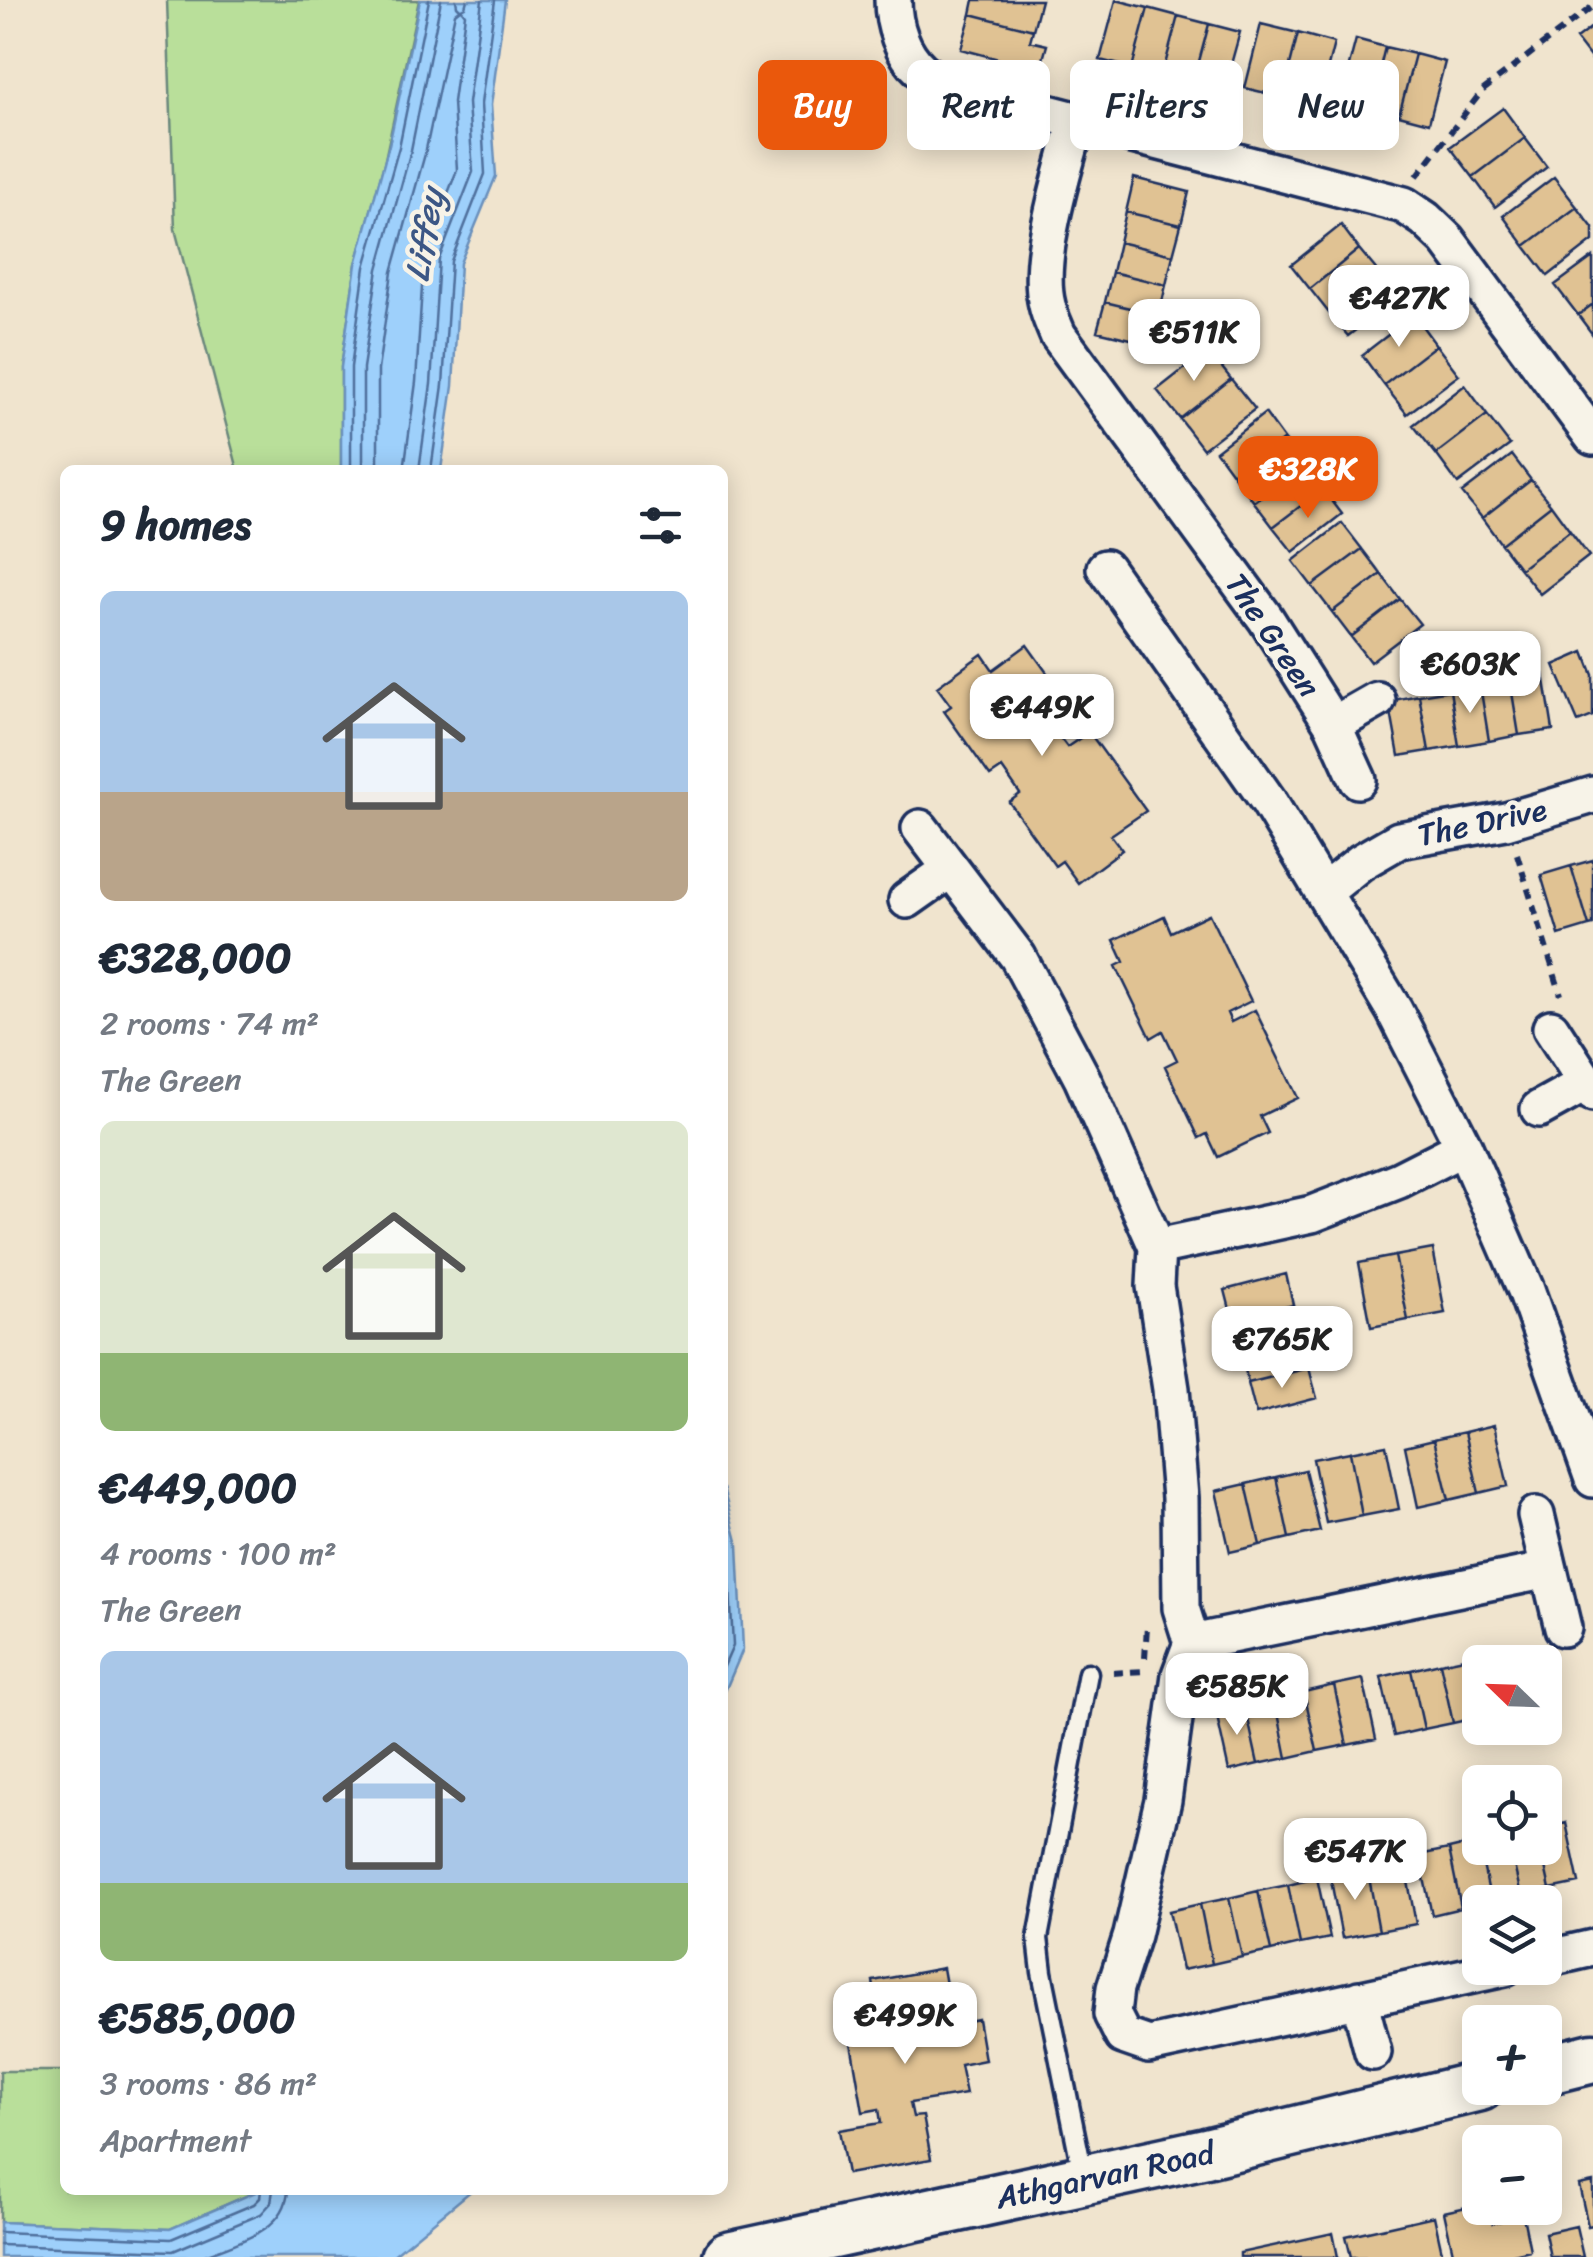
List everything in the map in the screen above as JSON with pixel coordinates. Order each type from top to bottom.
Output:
[{"type":"main road","points":[[1562,2066],[1593,2058]]},
{"type":"main road","name":"Athgarvan Road","points":[[728,2257],[802,2249],[1462,2090]]},
{"type":"street","points":[[893,0],[893,17],[906,50],[922,71],[951,88],[1070,119]]},
{"type":"street","name":"The Green","points":[[1070,145],[1052,218],[1044,277],[1047,305],[1058,335],[1266,620],[1332,725],[1358,780]]},
{"type":"street","points":[[1194,150],[1404,204],[1426,219],[1447,240],[1593,437]]},
{"type":"street","points":[[1105,568],[1269,802],[1394,1010],[1464,1147],[1526,1290],[1593,1479]]},
{"type":"street","points":[[1332,725],[1377,700]]},
{"type":"street","name":"The Drive","points":[[1325,891],[1361,862],[1399,840],[1506,821],[1593,795]]},
{"type":"street","points":[[920,828],[1018,957],[1082,1078],[1158,1247],[1155,1286],[1171,1389],[1180,1498],[1181,1608],[1192,1643],[1180,1674],[1163,1800],[1132,1935],[1115,1988],[1112,2014],[1122,2036],[1149,2045],[1462,1977]]},
{"type":"street","points":[[907,900],[951,869]]},
{"type":"street","points":[[1539,1110],[1590,1088],[1552,1028]]},
{"type":"street","points":[[1158,1247],[1312,1214],[1398,1180],[1464,1147]]},
{"type":"street","points":[[1536,1515],[1563,1628]]},
{"type":"street","points":[[1192,1643],[1548,1570]]},
{"type":"street","points":[[1562,1955],[1593,1948]]},
{"type":"street","points":[[1360,2000],[1373,2052]]},
{"type":"lane","points":[[1084,2180],[1038,1938],[1088,1673]]},
{"type":"path","points":[[1404,204],[1418,174],[1482,92],[1593,6]]},
{"type":"path","points":[[1506,821],[1563,1002],[1552,1028]]},
{"type":"path","points":[[1088,1673],[1144,1672],[1148,1620]]},
{"type":"green space","points":[[167,0],[419,0],[384,164],[356,264],[341,367],[341,465],[237,465],[175,229]]},
{"type":"green space","points":[[0,2071],[60,2071],[60,2195],[248,2195],[170,2229],[0,2222]]},
{"type":"water","name":"Liffey","points":[[420,0],[505,0],[491,105],[496,176],[460,263],[453,386],[442,465],[341,465],[341,367],[356,264],[389,145]]},
{"type":"water","points":[[728,1507],[738,1545],[743,1649],[728,1684]]},
{"type":"water","points":[[248,2195],[466,2195],[391,2257],[0,2257],[0,2222],[170,2229]]},
{"type":"building","points":[[974,0],[1041,0],[1033,30],[971,14]]},
{"type":"building","points":[[1116,0],[1148,8],[1134,60],[1100,60]]},
{"type":"building","points":[[1148,8],[1178,16],[1166,60],[1134,60]]},
{"type":"building","points":[[971,14],[1033,30],[1030,41],[1047,45],[1043,60],[1002,60],[961,49]]},
{"type":"building","points":[[1178,16],[1209,24],[1199,60],[1166,60]]},
{"type":"building","points":[[1209,24],[1240,32],[1232,60],[1199,60]]},
{"type":"building","points":[[1261,24],[1298,33],[1291,60],[1263,60],[1263,92],[1245,88]]},
{"type":"building","points":[[1593,26],[1593,61],[1576,39]]},
{"type":"building","points":[[1298,33],[1334,43],[1330,60],[1291,60]]},
{"type":"building","points":[[1356,39],[1385,47],[1382,60],[1350,60]]},
{"type":"building","points":[[1385,47],[1415,54],[1399,115],[1399,60],[1382,60]]},
{"type":"building","points":[[1415,54],[1445,62],[1429,123],[1399,115]]},
{"type":"building","points":[[1503,108],[1525,138],[1473,177],[1450,147]]},
{"type":"building","points":[[1525,138],[1547,167],[1495,207],[1473,177]]},
{"type":"building","points":[[1554,177],[1577,207],[1525,246],[1503,216]]},
{"type":"building","points":[[1134,178],[1189,192],[1181,225],[1126,212]]},
{"type":"building","points":[[1577,207],[1593,228],[1593,241],[1548,276],[1525,246]]},
{"type":"building","points":[[1126,212],[1181,225],[1173,255],[1119,242]]},
{"type":"building","points":[[1341,225],[1359,249],[1310,289],[1291,265]]},
{"type":"building","points":[[1119,242],[1173,255],[1166,285],[1112,272]]},
{"type":"building","points":[[1359,249],[1379,273],[1329,313],[1310,289]]},
{"type":"building","points":[[1593,257],[1593,304],[1578,315],[1555,285]]},
{"type":"building","points":[[1112,272],[1166,285],[1159,315],[1105,302]]},
{"type":"building","points":[[1379,273],[1398,297],[1348,336],[1329,313]]},
{"type":"building","points":[[1105,302],[1159,315],[1152,344],[1097,331]]},
{"type":"building","points":[[1593,304],[1593,335],[1578,315]]},
{"type":"building","points":[[1414,315],[1436,345],[1384,385],[1362,355]]},
{"type":"building","points":[[1436,345],[1459,375],[1407,414],[1384,385]]},
{"type":"building","points":[[1208,350],[1231,379],[1180,419],[1157,390]]},
{"type":"building","points":[[1231,379],[1255,409],[1203,449],[1180,419]]},
{"type":"building","points":[[1465,385],[1487,415],[1436,454],[1413,425]]},
{"type":"building","points":[[1265,413],[1284,439],[1235,477],[1216,451]]},
{"type":"building","points":[[1487,415],[1510,445],[1458,484],[1436,454]]},
{"type":"building","points":[[1284,439],[1304,464],[1254,502],[1235,477]]},
{"type":"building","points":[[1512,455],[1531,480],[1482,518],[1462,493]]},
{"type":"building","points":[[1304,464],[1323,489],[1273,527],[1254,502]]},
{"type":"building","points":[[1531,480],[1551,505],[1501,544],[1482,518]]},
{"type":"building","points":[[1323,489],[1342,514],[1293,552],[1273,527]]},
{"type":"building","points":[[1551,505],[1570,531],[1520,569],[1501,544]]},
{"type":"building","points":[[1342,523],[1362,549],[1312,586],[1293,561]]},
{"type":"building","points":[[1570,531],[1589,556],[1540,594],[1520,569]]},
{"type":"building","points":[[1362,549],[1381,574],[1332,612],[1312,586]]},
{"type":"building","points":[[1381,574],[1400,599],[1351,637],[1332,612]]},
{"type":"building","points":[[1400,599],[1420,624],[1370,662],[1351,637]]},
{"type":"building","points":[[1027,645],[1083,723],[1061,739],[1067,747],[1089,732],[1146,811],[1111,835],[1122,850],[1078,883],[1062,861],[1055,866],[1009,802],[1020,794],[1002,768],[990,776],[944,711],[951,706],[937,687],[982,654],[993,670]]},
{"type":"building","points":[[1584,652],[1593,675],[1593,716],[1578,722],[1554,665]]},
{"type":"building","points":[[1544,674],[1553,730],[1519,735],[1510,680]]},
{"type":"building","points":[[1510,680],[1519,735],[1489,741],[1480,685]]},
{"type":"building","points":[[1480,685],[1489,741],[1459,746],[1450,690]]},
{"type":"building","points":[[1450,690],[1459,746],[1429,751],[1419,695]]},
{"type":"building","points":[[1419,695],[1429,751],[1399,756],[1389,701]]},
{"type":"building","points":[[1593,860],[1593,925],[1589,926],[1571,866]]},
{"type":"building","points":[[1571,866],[1589,926],[1559,935],[1541,875]]},
{"type":"building","points":[[1209,914],[1251,1001],[1227,1013],[1231,1022],[1255,1010],[1298,1098],[1260,1116],[1268,1133],[1218,1157],[1207,1134],[1199,1138],[1165,1066],[1177,1060],[1163,1031],[1151,1038],[1116,966],[1124,962],[1114,940],[1164,916],[1171,932]]},
{"type":"building","points":[[1433,1249],[1445,1313],[1408,1320],[1395,1256]]},
{"type":"building","points":[[1395,1256],[1408,1320],[1371,1327],[1359,1263]]},
{"type":"building","points":[[1286,1274],[1293,1305],[1233,1321],[1225,1290]]},
{"type":"building","points":[[1293,1305],[1301,1337],[1241,1351],[1233,1321]]},
{"type":"building","points":[[1301,1337],[1309,1368],[1248,1383],[1241,1351]]},
{"type":"building","points":[[1309,1368],[1317,1398],[1256,1414],[1248,1383]]},
{"type":"building","points":[[1494,1425],[1508,1486],[1479,1493],[1465,1432]]},
{"type":"building","points":[[1465,1432],[1479,1493],[1449,1500],[1434,1439]]},
{"type":"building","points":[[1434,1439],[1449,1500],[1418,1507],[1405,1446]]},
{"type":"building","points":[[1386,1445],[1399,1509],[1362,1516],[1350,1452]]},
{"type":"building","points":[[1350,1452],[1362,1516],[1326,1523],[1313,1459]]},
{"type":"building","points":[[1305,1470],[1320,1531],[1289,1538],[1276,1477]]},
{"type":"building","points":[[1276,1477],[1289,1538],[1260,1545],[1246,1484]]},
{"type":"building","points":[[1246,1484],[1260,1545],[1230,1552],[1216,1491]]},
{"type":"building","points":[[1462,1658],[1462,1721],[1453,1723],[1440,1663]]},
{"type":"building","points":[[1440,1663],[1453,1723],[1424,1729],[1411,1670]]},
{"type":"building","points":[[1411,1670],[1424,1729],[1394,1736],[1381,1677]]},
{"type":"building","points":[[1363,1679],[1376,1739],[1347,1745],[1334,1685]]},
{"type":"building","points":[[1334,1685],[1347,1745],[1317,1751],[1304,1692]]},
{"type":"building","points":[[1304,1692],[1317,1751],[1287,1758],[1275,1698]]},
{"type":"building","points":[[1275,1698],[1287,1758],[1258,1764],[1245,1705]]},
{"type":"building","points":[[1245,1705],[1258,1764],[1229,1771],[1216,1712]]},
{"type":"building","points":[[1566,1823],[1579,1883],[1562,1887],[1549,1885],[1545,1865],[1562,1865],[1562,1824]]},
{"type":"building","points":[[1462,1846],[1462,1865],[1483,1865],[1487,1885],[1462,1885],[1461,1908],[1449,1849]]},
{"type":"building","points":[[1449,1849],[1461,1908],[1432,1915],[1419,1855]]},
{"type":"building","points":[[1404,1860],[1416,1924],[1379,1931],[1367,1867]]},
{"type":"building","points":[[1483,1865],[1514,1865],[1519,1885],[1487,1885]]},
{"type":"building","points":[[1514,1865],[1545,1865],[1549,1885],[1519,1885]]},
{"type":"building","points":[[1367,1867],[1379,1931],[1342,1938],[1330,1875]]},
{"type":"building","points":[[1317,1878],[1330,1938],[1300,1944],[1288,1885]]},
{"type":"building","points":[[1288,1885],[1300,1944],[1271,1951],[1258,1891]]},
{"type":"building","points":[[1258,1891],[1271,1951],[1242,1957],[1229,1898]]},
{"type":"building","points":[[1229,1898],[1242,1957],[1212,1964],[1200,1904]]},
{"type":"building","points":[[1200,1904],[1212,1964],[1182,1970],[1169,1911]]},
{"type":"building","points":[[943,1968],[953,2024],[978,2019],[985,2060],[960,2065],[966,2094],[910,2103],[913,2117],[923,2116],[931,2159],[847,2174],[839,2130],[881,2123],[879,2109],[863,2112],[846,2014],[877,2008],[873,1981]]},
{"type":"building","points":[[1593,2182],[1593,2225],[1588,2226],[1579,2185]]},
{"type":"building","points":[[1462,2208],[1462,2225],[1525,2225],[1530,2250],[1501,2257],[1454,2257],[1444,2212]]},
{"type":"building","points":[[1434,2216],[1443,2257],[1351,2257],[1346,2236]]},
{"type":"building","points":[[1576,2226],[1583,2257],[1550,2257],[1545,2233]]},
{"type":"building","points":[[1333,2233],[1338,2257],[1240,2257],[1240,2253]]}]
